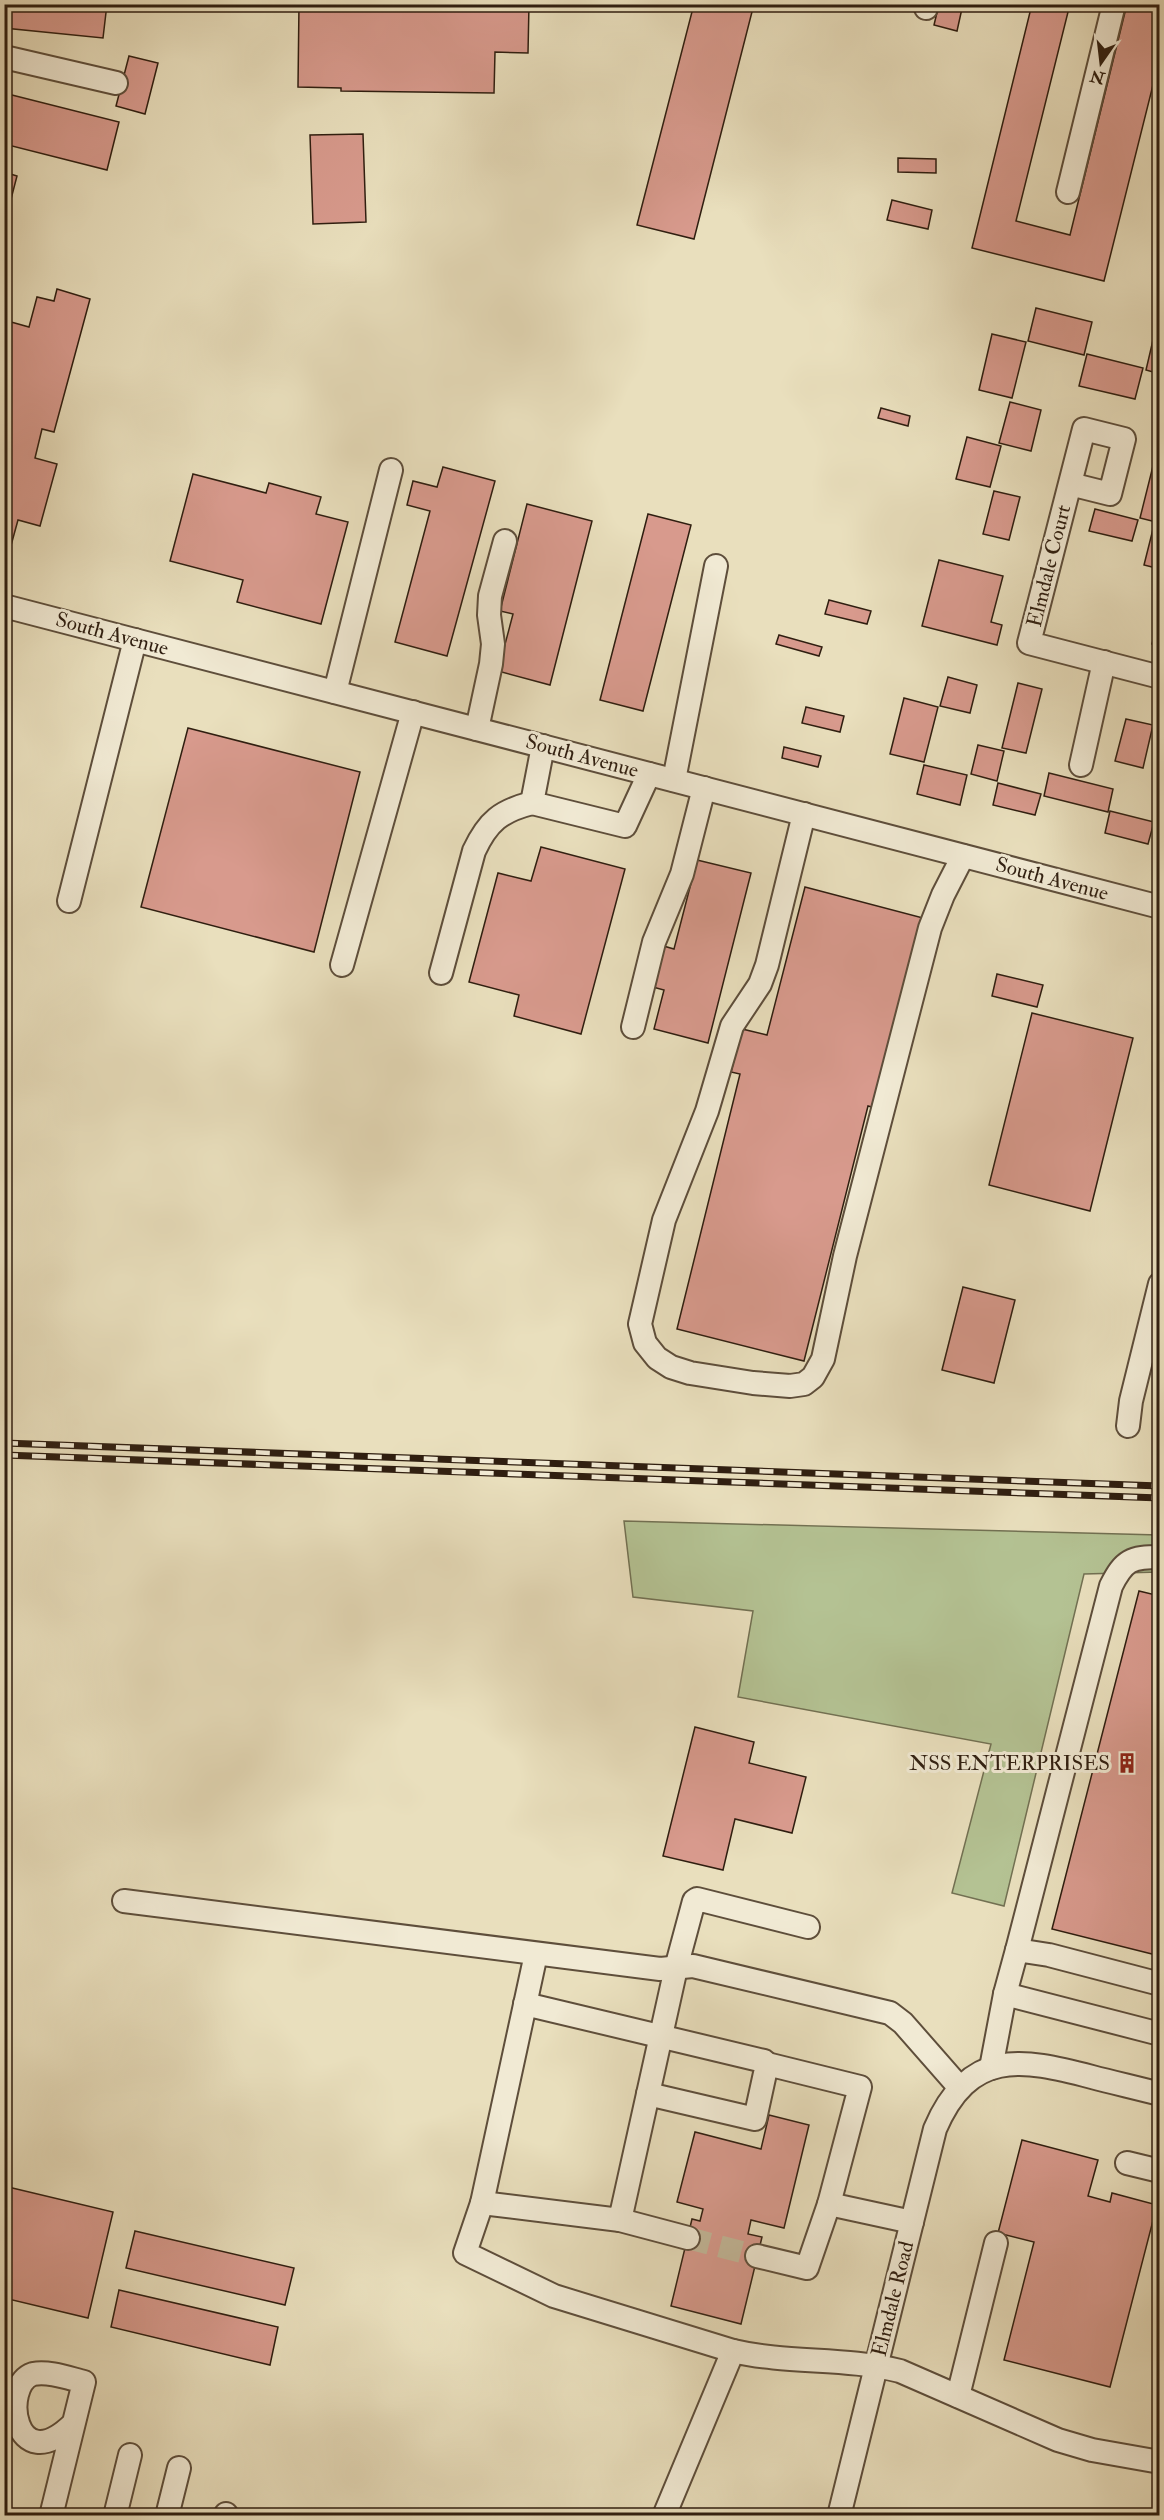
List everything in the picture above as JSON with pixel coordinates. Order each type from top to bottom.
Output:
[{"type":"street","points":[[1068,192],[1114,4]]},
{"type":"street","points":[[4,57],[116,83]]},
{"type":"street","name":"Elmdale Court","points":[[1070,484],[1110,494],[1124,439],[1084,429],[1029,643],[1160,677]]},
{"type":"street","points":[[335,692],[391,470]]},
{"type":"street","points":[[477,729],[493,644],[489,615],[490,596],[505,541]]},
{"type":"street","points":[[674,780],[716,566]]},
{"type":"street","name":"South Avenue","points":[[4,606],[1160,907]]},
{"type":"street","points":[[69,901],[135,640]]},
{"type":"street","points":[[1081,765],[1104,662]]},
{"type":"street","points":[[342,965],[413,712]]},
{"type":"street","points":[[532,803],[543,746]]},
{"type":"street","points":[[441,973],[472,860],[482,832],[494,819],[514,807],[532,803],[625,826],[649,774]]},
{"type":"street","points":[[633,1028],[654,942],[682,874],[704,788]]},
{"type":"street","points":[[804,814],[767,965],[760,984],[732,1026],[707,1111],[664,1220],[646,1292],[640,1324],[645,1343],[657,1358],[671,1367],[690,1373],[790,1386],[804,1384],[813,1377],[822,1359],[930,928],[943,895],[963,856]]},
{"type":"street","points":[[1128,1426],[1136,1379],[1160,1284]]},
{"type":"street","points":[[1160,1557],[1139,1557],[1129,1560],[1111,1586],[1005,1994],[991,2068],[1012,2063],[1037,2064],[1160,2094]]},
{"type":"street","points":[[621,2220],[676,1968],[693,1901],[697,1899],[808,1927]]},
{"type":"street","points":[[124,1901],[660,1969],[693,1966],[890,2013],[903,2023],[960,2088]]},
{"type":"street","points":[[1017,1950],[1049,1955],[1160,1984]]},
{"type":"street","points":[[536,1953],[482,2203],[465,2253],[554,2296],[734,2351],[759,2357],[876,2365],[911,2374],[1058,2440],[1092,2450],[1160,2462]]},
{"type":"street","points":[[1005,1994],[1160,2034]]},
{"type":"street","points":[[525,2004],[764,2061],[767,2064],[860,2087],[829,2204],[807,2268],[758,2256]]},
{"type":"street","points":[[648,2094],[755,2119],[767,2064]]},
{"type":"street","name":"Elmdale Road","points":[[839,2516],[934,2129],[942,2112],[960,2088],[975,2076],[991,2068]]},
{"type":"street","points":[[1127,2163],[1160,2171]]},
{"type":"street","points":[[482,2203],[621,2220],[688,2238]]},
{"type":"street","points":[[829,2204],[912,2222]]},
{"type":"street","points":[[958,2396],[996,2243]]},
{"type":"street","points":[[663,2516],[734,2351]]},
{"type":"street","points":[[51,2516],[73,2424]]},
{"type":"street","points":[[115,2516],[130,2455]]},
{"type":"street","points":[[167,2516],[179,2468]]},
{"type":"green space","points":[[624,1521],[1159,1535],[1159,1572],[1084,1574],[1004,1906],[952,1893],[991,1744],[738,1697],[753,1611],[633,1597]]},
{"type":"building","points":[[4,4],[107,4],[103,38],[4,28]]},
{"type":"building","points":[[299,4],[529,4],[528,53],[495,52],[494,93],[341,91],[341,88],[298,87]]},
{"type":"building","points":[[694,4],[754,4],[694,239],[637,225]]},
{"type":"building","points":[[939,4],[963,4],[957,31],[934,25]]},
{"type":"building","points":[[1032,4],[1070,4],[1016,221],[1070,235],[1127,4],[1160,4],[1160,57],[1104,281],[972,248]]},
{"type":"building","points":[[129,56],[158,63],[145,114],[116,106]]},
{"type":"building","points":[[4,93],[119,122],[107,170],[4,144]]},
{"type":"building","points":[[363,134],[366,222],[313,224],[310,135]]},
{"type":"building","points":[[898,158],[936,159],[936,173],[898,172]]},
{"type":"building","points":[[4,172],[17,176],[4,226]]},
{"type":"building","points":[[892,200],[932,210],[928,229],[887,220]]},
{"type":"building","points":[[57,289],[90,299],[54,432],[42,429],[35,458],[57,464],[40,526],[18,520],[7,560],[4,560],[4,320],[29,327],[37,297],[54,301]]},
{"type":"building","points":[[1036,308],[1092,322],[1084,355],[1028,341]]},
{"type":"building","points":[[992,334],[1026,342],[1012,398],[979,390]]},
{"type":"building","points":[[1153,340],[1160,342],[1160,374],[1146,370]]},
{"type":"building","points":[[1087,354],[1143,368],[1135,399],[1079,386]]},
{"type":"building","points":[[1010,402],[1041,410],[1031,451],[999,443]]},
{"type":"building","points":[[881,408],[910,416],[908,426],[878,418]]},
{"type":"building","points":[[967,437],[1001,446],[990,487],[956,479]]},
{"type":"building","points":[[1160,438],[1160,523],[1140,518]]},
{"type":"building","points":[[443,467],[495,481],[447,656],[395,642],[430,511],[407,505],[413,481],[437,487]]},
{"type":"building","points":[[193,474],[266,493],[269,483],[321,497],[316,514],[348,522],[321,624],[237,602],[243,580],[170,561]]},
{"type":"building","points":[[994,491],[1020,497],[1009,540],[983,534]]},
{"type":"building","points":[[527,504],[592,521],[550,685],[498,671],[513,614],[500,611]]},
{"type":"building","points":[[1095,509],[1138,520],[1132,541],[1089,531]]},
{"type":"building","points":[[648,514],[691,525],[643,711],[600,700]]},
{"type":"building","points":[[1154,525],[1160,526],[1160,569],[1144,565]]},
{"type":"building","points":[[939,560],[1003,576],[991,622],[1002,625],[997,645],[922,626]]},
{"type":"building","points":[[829,600],[871,611],[867,624],[825,614]]},
{"type":"building","points":[[1158,621],[1160,621],[1160,646],[1152,644]]},
{"type":"building","points":[[779,635],[822,647],[819,656],[776,644]]},
{"type":"building","points":[[948,677],[977,685],[970,713],[940,706]]},
{"type":"building","points":[[1018,683],[1042,689],[1026,753],[1002,748]]},
{"type":"building","points":[[904,698],[938,707],[924,762],[890,754]]},
{"type":"building","points":[[1160,702],[1160,726],[1153,724]]},
{"type":"building","points":[[806,707],[844,716],[840,732],[802,723]]},
{"type":"building","points":[[1126,719],[1153,725],[1143,768],[1115,761]]},
{"type":"building","points":[[188,728],[360,772],[314,952],[141,907]]},
{"type":"building","points":[[978,745],[1004,751],[997,781],[971,774]]},
{"type":"building","points":[[784,747],[821,756],[818,767],[782,758]]},
{"type":"building","points":[[924,765],[967,775],[960,805],[917,794]]},
{"type":"building","points":[[1049,773],[1113,789],[1108,812],[1044,796]]},
{"type":"building","points":[[998,783],[1041,794],[1035,815],[993,805]]},
{"type":"building","points":[[1110,811],[1154,822],[1148,844],[1105,833]]},
{"type":"building","points":[[541,847],[625,869],[581,1034],[514,1016],[519,995],[469,982],[498,873],[531,881]]},
{"type":"building","points":[[697,860],[751,873],[708,1043],[654,1029],[664,990],[649,986],[660,945],[674,949]]},
{"type":"building","points":[[805,887],[923,918],[875,1108],[868,1106],[804,1361],[677,1329],[740,1074],[731,1072],[742,1029],[767,1035]]},
{"type":"building","points":[[997,974],[1043,985],[1037,1007],[992,996]]},
{"type":"building","points":[[1032,1013],[1133,1038],[1090,1211],[989,1185]]},
{"type":"building","points":[[963,1287],[1015,1300],[994,1383],[942,1370]]},
{"type":"building","name":"NSS ENTERPRISES","points":[[1139,1591],[1160,1596],[1160,1956],[1052,1929]]},
{"type":"building","points":[[695,1727],[754,1742],[749,1763],[806,1777],[792,1833],[735,1819],[723,1870],[663,1856]]},
{"type":"building","points":[[769,2115],[809,2125],[784,2228],[751,2220],[748,2234],[762,2237],[741,2324],[671,2306],[692,2219],[700,2221],[703,2209],[677,2202],[695,2132],[761,2149]]},
{"type":"building","points":[[1022,2140],[1098,2160],[1088,2196],[1110,2202],[1112,2193],[1157,2205],[1110,2387],[1004,2360],[1034,2242],[998,2233]]},
{"type":"building","points":[[4,2186],[113,2212],[88,2318],[4,2298]]},
{"type":"building","points":[[135,2231],[294,2268],[285,2305],[126,2268]]},
{"type":"building","points":[[119,2290],[278,2327],[270,2365],[111,2327]]},
{"type":"tunnel","points":[[688,2238],[757,2256]]},
{"type":"railway","points":[[4,1443],[1160,1486]]},
{"type":"railway","points":[[4,1455],[1160,1498]]},
{"type":"place","name":"NSS ENTERPRISES","points":[[1127,1763]]}]
